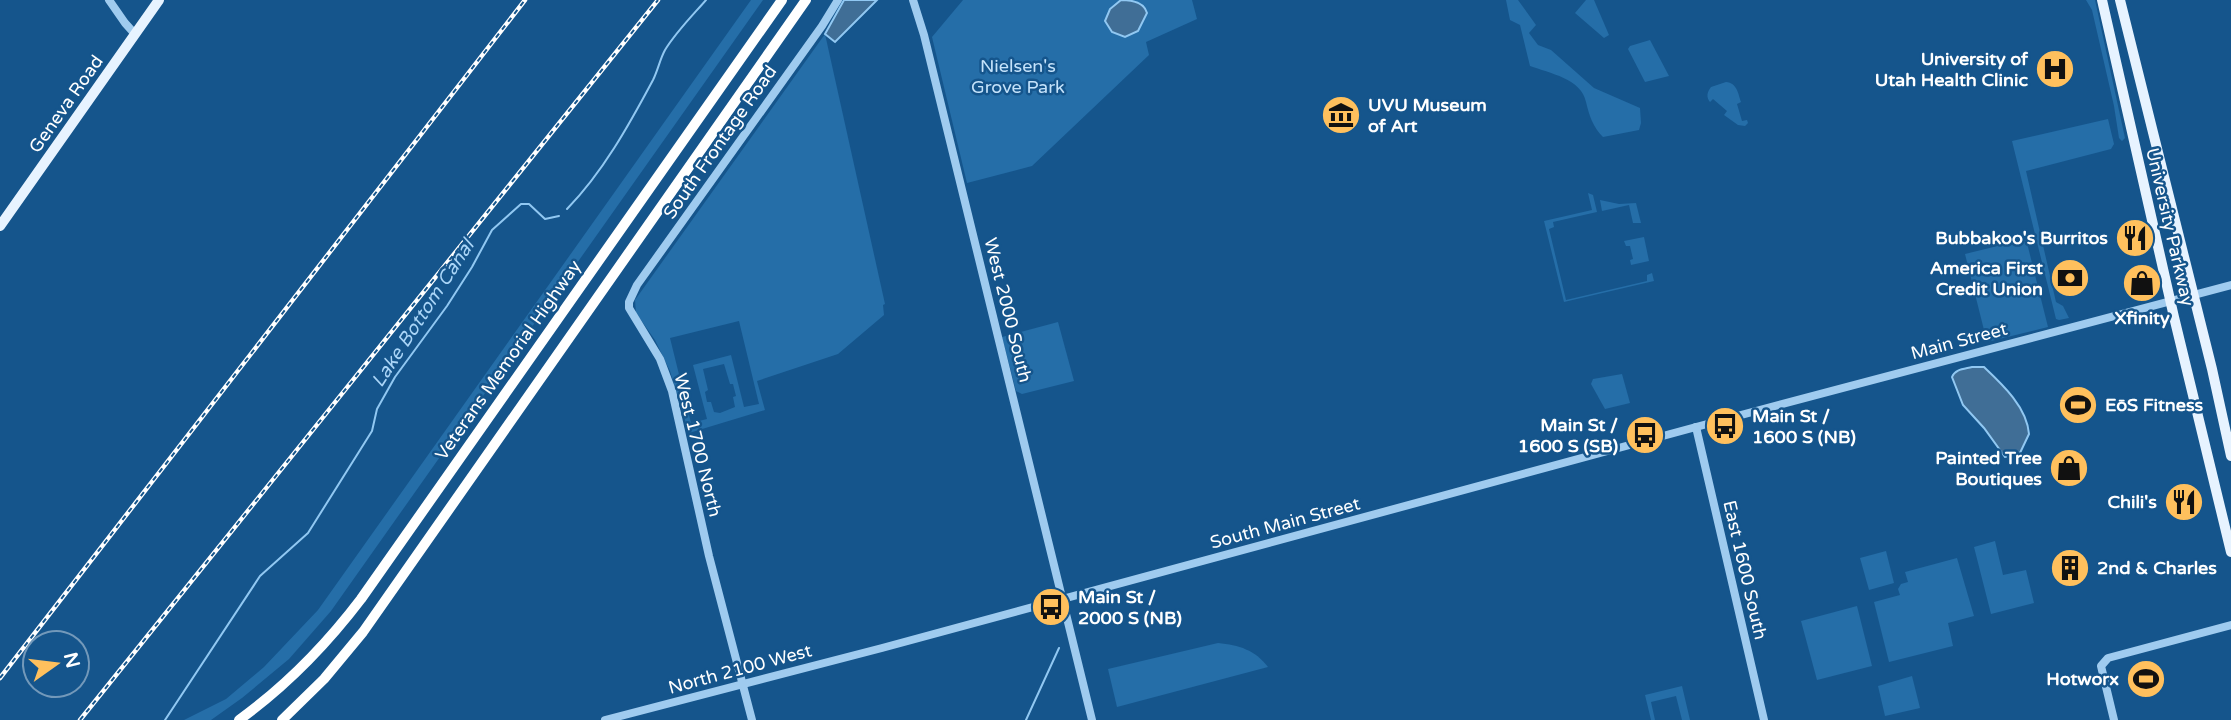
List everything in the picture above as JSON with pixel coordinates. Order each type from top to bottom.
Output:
[{"type":"highway","name":"Veterans Memorial Highway","points":[[239,720],[307,662],[361,599],[782,0]]},
{"type":"highway","name":"Veterans Memorial Highway","points":[[282,720],[324,679],[363,632],[806,0]]},
{"type":"main road","name":"Geneva Road","points":[[0,226],[159,0]]},
{"type":"main road","name":"University Parkway","points":[[2102,0],[2231,552]]},
{"type":"main road","name":"University Parkway","points":[[2120,0],[2231,456]]},
{"type":"street","points":[[109,0],[134,33]]},
{"type":"street","name":"South Frontage Road","points":[[629,302],[637,285],[838,0]]},
{"type":"street","name":"West 2000 South","points":[[915,0],[923,20],[922,29],[1092,720]]},
{"type":"street","name":"Main Street","points":[[1696,427],[2231,285]]},
{"type":"street","name":"West 1700 North","points":[[629,302],[629,308],[660,359],[672,391],[721,603],[752,720]]},
{"type":"street","name":"South Main Street","points":[[883,648],[1696,427]]},
{"type":"street","name":"East 1600 South","points":[[1696,427],[1765,720]]},
{"type":"street","points":[[2114,720],[2101,666],[2103,662],[2108,658],[2231,625]]},
{"type":"street","name":"North 2100 West","points":[[605,720],[883,648]]},
{"type":"green space","points":[[751,0],[763,0],[331,611],[289,659],[242,698],[211,720],[184,720],[226,699],[264,667],[318,610]]},
{"type":"green space","name":"Nielsen's Grove Park","points":[[963,0],[1192,0],[1197,19],[1146,42],[1149,55],[1032,166],[967,183],[932,37]]},
{"type":"green space","points":[[1506,0],[1518,0],[1536,25],[1529,33],[1538,45],[1551,50],[1594,88],[1640,108],[1639,130],[1603,137],[1594,125],[1583,94],[1572,82],[1530,66],[1520,25],[1510,20]]},
{"type":"green space","points":[[1586,0],[1594,0],[1609,35],[1604,38],[1575,13]]},
{"type":"green space","points":[[2086,0],[2095,0],[2125,138],[2122,141],[2119,138],[2092,10]]},
{"type":"green space","points":[[825,34],[885,304],[884,315],[838,354],[757,381],[765,410],[689,433],[670,371],[655,340],[636,313],[635,300]],"holes":[[[739,321],[759,404],[744,407],[731,355],[693,365],[707,419],[691,423],[670,338]],[[724,364],[736,396],[733,397],[735,407],[720,413],[714,412],[711,402],[707,402],[705,392],[708,390],[703,369]]]},
{"type":"green space","points":[[1650,40],[1669,76],[1645,82],[1628,49]]},
{"type":"green space","points":[[1726,82],[1733,84],[1738,92],[1741,102],[1737,104],[1742,121],[1747,120],[1748,123],[1745,126],[1738,125],[1724,115],[1727,111],[1713,99],[1710,102],[1708,98],[1711,87]]},
{"type":"green space","points":[[2108,119],[2114,144],[2111,149],[2026,171],[2056,302],[2063,306],[2069,318],[2059,320],[2056,319],[2012,141]]},
{"type":"green space","points":[[1588,193],[1593,195],[1597,212],[1553,222],[1554,227],[1549,229],[1566,300],[1647,281],[1647,275],[1652,273],[1654,281],[1564,302],[1544,221],[1592,210]]},
{"type":"green space","points":[[1600,200],[1619,204],[1636,203],[1641,223],[1633,223],[1629,205],[1602,211]]},
{"type":"green space","points":[[1644,237],[1649,261],[1631,265],[1630,260],[1633,259],[1630,246],[1626,246],[1624,241]]},
{"type":"green space","points":[[2026,239],[2048,327],[1987,342],[1965,254]]},
{"type":"green space","points":[[1058,322],[1074,381],[1022,394],[1016,391],[1002,337]]},
{"type":"green space","points":[[1622,374],[1630,403],[1605,409],[1591,384],[1593,379]]},
{"type":"green space","points":[[1995,541],[2003,575],[2026,570],[2034,603],[1991,614],[1974,547]]},
{"type":"green space","points":[[1886,551],[1894,583],[1869,590],[1860,558]]},
{"type":"green space","points":[[1957,558],[1974,616],[1948,623],[1953,646],[1889,662],[1874,602],[1900,595],[1898,589],[1901,584],[1908,582],[1905,572]]},
{"type":"green space","points":[[1857,606],[1872,666],[1817,680],[1801,621]]},
{"type":"green space","points":[[1218,643],[1246,649],[1258,656],[1268,667],[1117,707],[1108,669]]},
{"type":"green space","points":[[1912,676],[1920,708],[1885,716],[1878,686]]},
{"type":"green space","points":[[1682,686],[1690,720],[1682,720],[1676,696],[1651,702],[1655,720],[1651,720],[1645,695]]},
{"type":"shaded area","points":[[844,0],[877,0],[835,42],[825,34]]},
{"type":"shaded area","points":[[1121,0],[1140,4],[1147,13],[1138,31],[1125,37],[1112,32],[1105,21],[1110,9]]},
{"type":"shaded area","points":[[1984,367],[2019,405],[2029,434],[2019,455],[2005,457],[1963,405],[1952,377],[1958,371]]},
{"type":"waterway","name":"Lake Bottom Canal","points":[[567,209],[592,180],[614,148],[653,80],[669,43],[706,0]]},
{"type":"waterway","name":"Lake Bottom Canal","points":[[165,720],[260,576],[308,533],[372,431],[377,409],[395,377],[447,306],[492,230],[521,204],[529,204],[545,219],[559,216]]},
{"type":"waterway","points":[[1026,720],[1059,648]]},
{"type":"railway","points":[[0,678],[525,0]]},
{"type":"railway","points":[[80,720],[658,0]]},
{"type":"place","name":"University of Utah Health Clinic","points":[[2055,69]]},
{"type":"place","name":"UVU Museum of Art","points":[[1341,115]]},
{"type":"place","name":"Bubbakoo's Burritos","points":[[2135,238]]},
{"type":"place","name":"America First Credit Union","points":[[2070,278]]},
{"type":"place","name":"Xfinity","points":[[2142,283]]},
{"type":"place","name":"EōS Fitness","points":[[2078,405]]},
{"type":"place","name":"Main St / 1600 S (NB)","points":[[1725,426]]},
{"type":"place","name":"Main St / 1600 S (SB)","points":[[1645,435]]},
{"type":"place","name":"Painted Tree Boutiques","points":[[2069,468]]},
{"type":"place","name":"Chili's","points":[[2184,502]]},
{"type":"place","name":"2nd & Charles","points":[[2070,568]]},
{"type":"place","name":"Main St / 2000 S (NB)","points":[[1051,607]]},
{"type":"place","name":"Hotworx","points":[[2146,679]]}]
